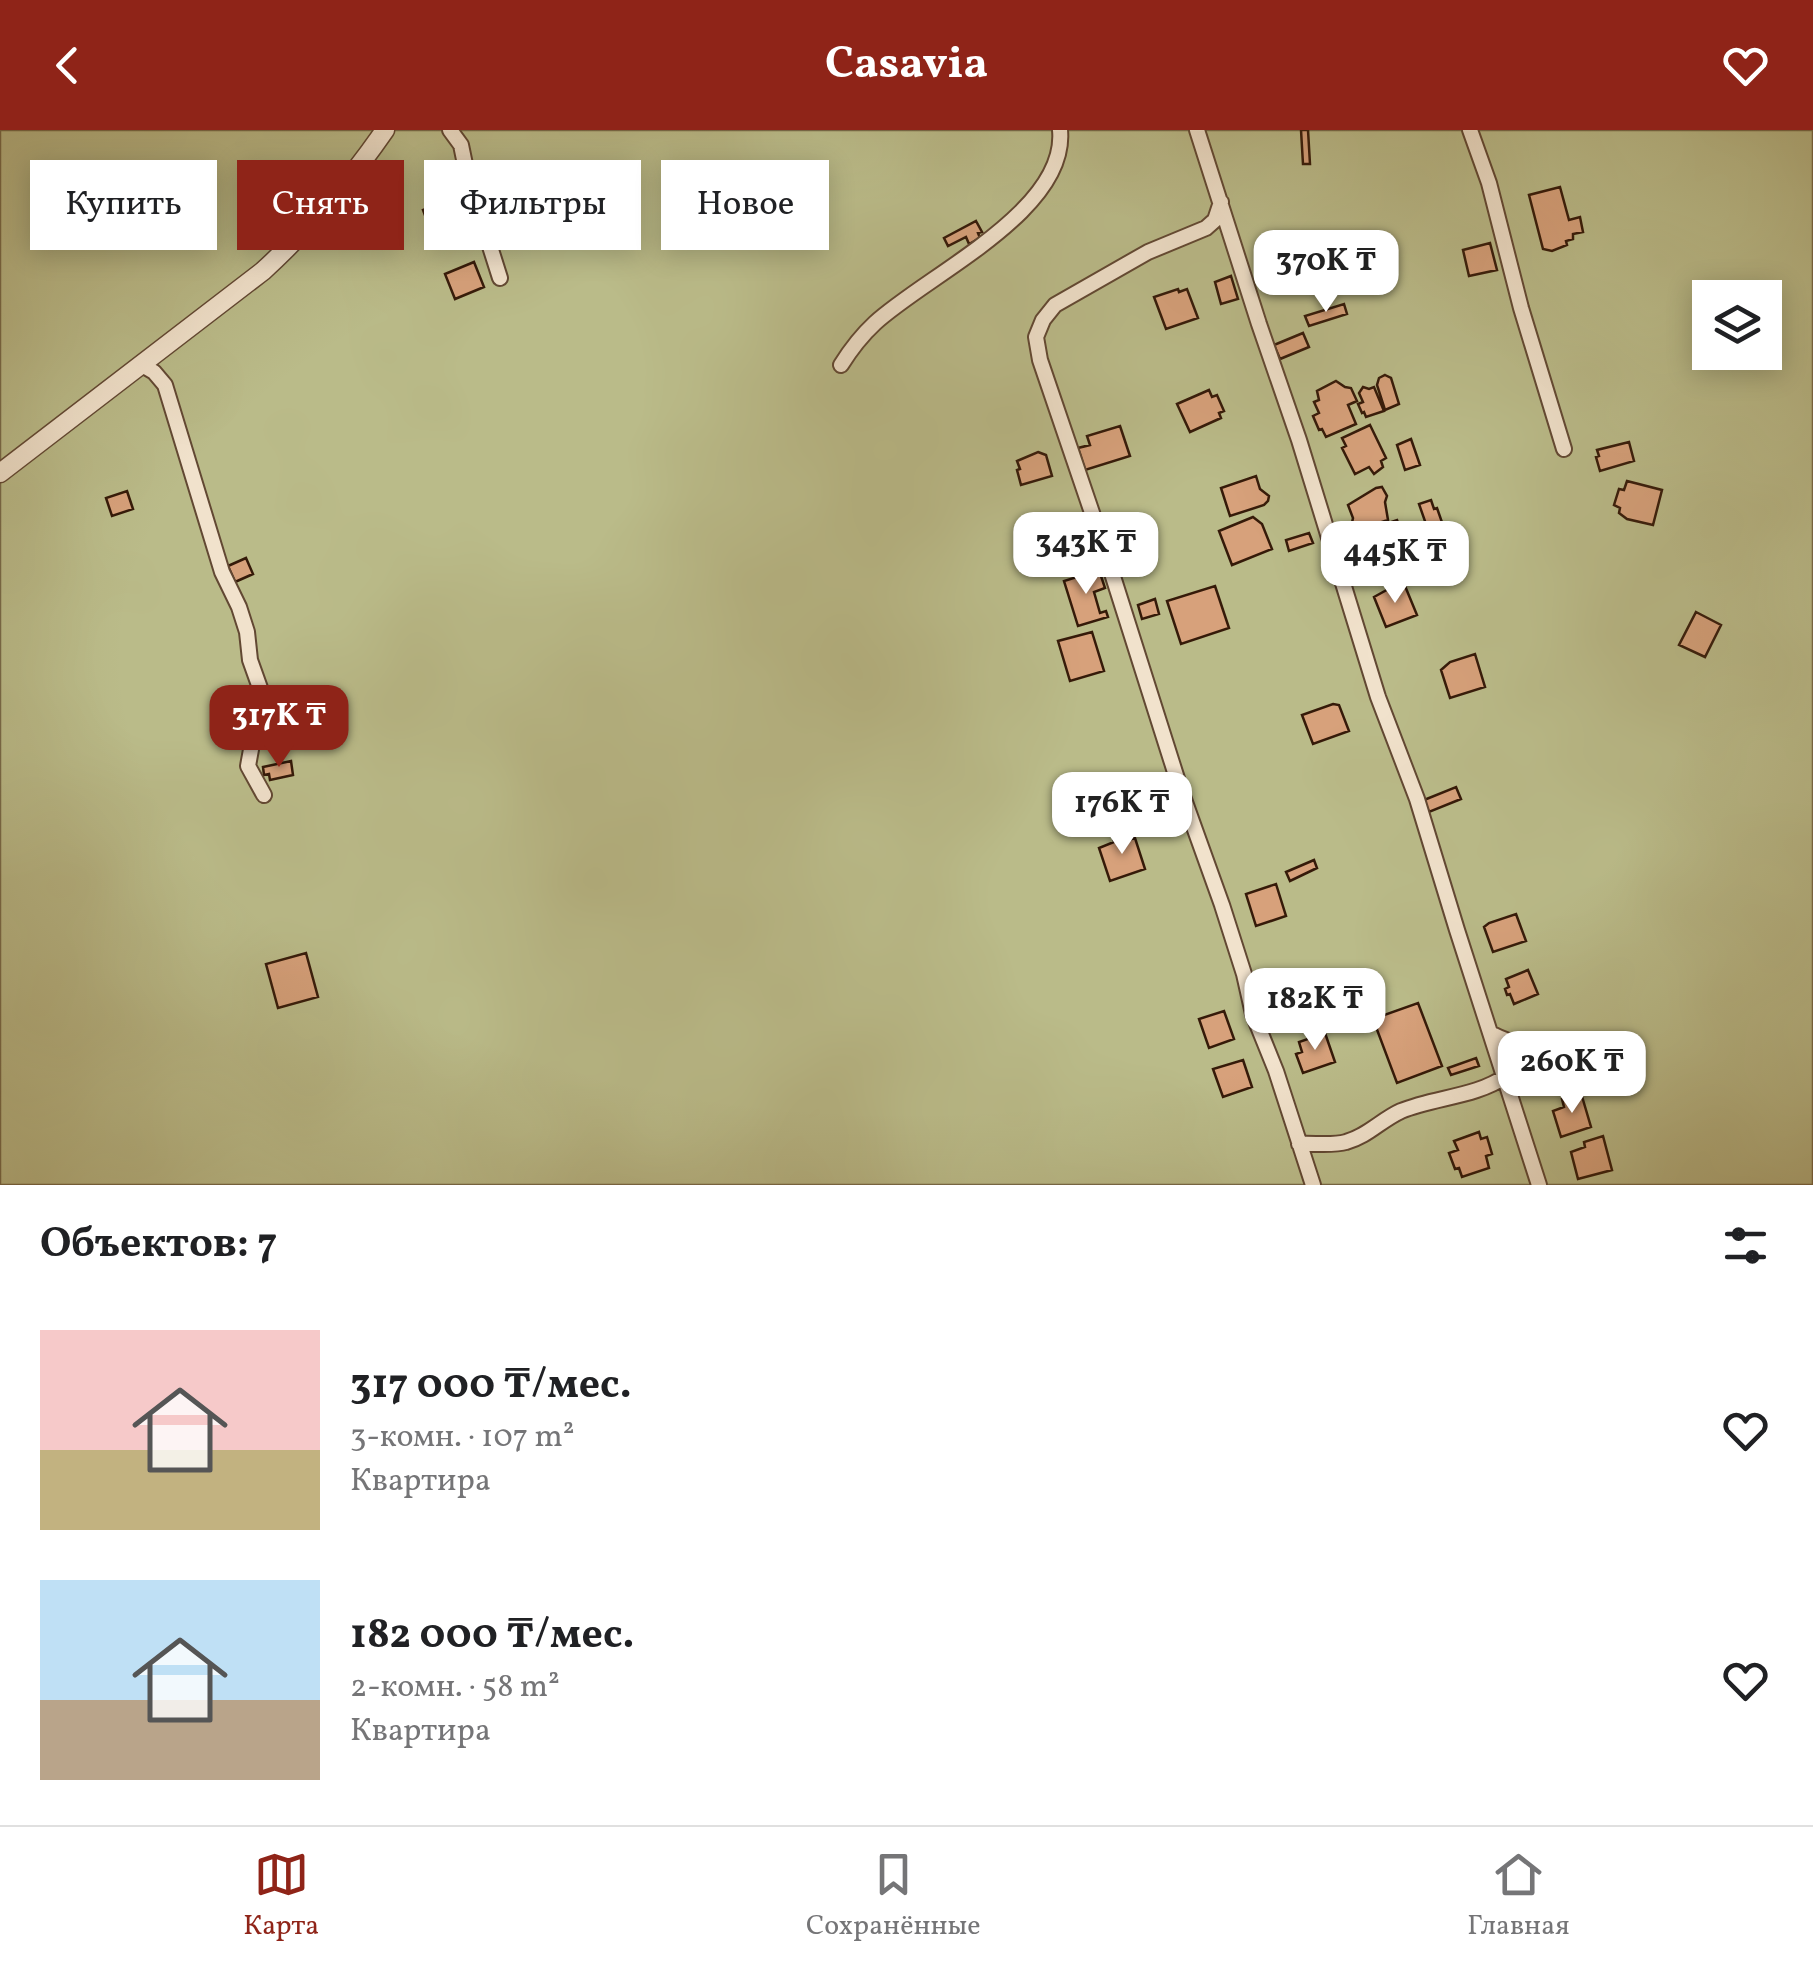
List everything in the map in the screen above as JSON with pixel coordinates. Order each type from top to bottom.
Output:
[{"type":"street","points":[[0,473],[263,271],[332,203],[386,130]]},
{"type":"street","points":[[450,130],[461,146],[466,174],[500,278]]},
{"type":"street","points":[[841,364],[854,343],[878,320],[1013,220],[1054,171],[1060,130]]},
{"type":"street","points":[[1197,130],[1378,697],[1418,799],[1539,1185]]},
{"type":"street","points":[[1470,130],[1489,183],[1521,308],[1564,449]]},
{"type":"street","points":[[1221,202],[1215,220],[1206,228],[1148,252],[1055,305],[1036,338],[1076,472],[1244,974],[1253,1014],[1313,1185]]},
{"type":"street","points":[[142,365],[166,385],[222,572],[247,632],[264,714],[248,766],[264,796]]},
{"type":"street","points":[[1492,1034],[1534,1048],[1583,1052],[1595,1071],[1596,1086]]},
{"type":"street","points":[[1299,1144],[1342,1144],[1372,1131],[1403,1110],[1493,1085],[1506,1076]]},
{"type":"green space","points":[[0,130],[1813,130],[1813,1185],[0,1185]]},
{"type":"building","points":[[1301,130],[1308,130],[1310,164],[1303,164]]},
{"type":"building","points":[[1560,187],[1569,220],[1580,217],[1583,232],[1573,234],[1567,245],[1552,251],[1543,249],[1529,195]]},
{"type":"building","points":[[976,221],[982,232],[978,233],[980,238],[969,244],[966,237],[948,246],[944,238]]},
{"type":"building","points":[[1490,243],[1497,270],[1469,276],[1463,250]]},
{"type":"building","points":[[474,262],[484,287],[455,299],[445,274]]},
{"type":"building","points":[[1231,276],[1238,299],[1221,304],[1215,282]]},
{"type":"building","points":[[1187,289],[1198,318],[1166,329],[1154,297]]},
{"type":"building","points":[[1344,304],[1347,314],[1309,326],[1305,316]]},
{"type":"building","points":[[1303,333],[1309,347],[1280,359],[1274,345]]},
{"type":"building","points":[[1385,375],[1391,378],[1399,404],[1385,410],[1377,385]]},
{"type":"building","points":[[1336,381],[1351,388],[1357,401],[1348,405],[1356,424],[1326,437],[1313,416],[1319,413],[1314,402],[1319,400],[1317,391]]},
{"type":"building","points":[[1363,387],[1374,387],[1384,411],[1366,417],[1362,413],[1358,404],[1363,402],[1359,393]]},
{"type":"building","points":[[1209,390],[1212,397],[1217,395],[1224,411],[1219,413],[1221,418],[1190,432],[1177,404]]},
{"type":"building","points":[[1370,425],[1386,458],[1374,474],[1369,467],[1355,474],[1342,448],[1346,446],[1342,438]]},
{"type":"building","points":[[1120,426],[1130,456],[1085,470],[1078,448],[1090,445],[1087,436]]},
{"type":"building","points":[[1411,439],[1420,465],[1405,470],[1397,445]]},
{"type":"building","points":[[1629,442],[1634,461],[1600,471],[1597,450]]},
{"type":"building","points":[[1038,452],[1046,455],[1052,476],[1021,485],[1017,461]]},
{"type":"building","points":[[1256,476],[1260,489],[1269,496],[1268,501],[1230,516],[1221,488]]},
{"type":"building","points":[[1627,481],[1662,490],[1653,525],[1627,519],[1614,505],[1619,489],[1624,490]]},
{"type":"building","points":[[1382,487],[1387,496],[1388,520],[1355,531],[1348,505]]},
{"type":"building","points":[[127,491],[133,509],[112,516],[106,498]]},
{"type":"building","points":[[1431,500],[1444,528],[1440,529],[1446,546],[1435,550],[1419,504]]},
{"type":"building","points":[[1253,517],[1262,524],[1272,549],[1232,565],[1219,531]]},
{"type":"building","points":[[1397,520],[1410,557],[1373,570],[1359,533]]},
{"type":"building","points":[[1309,533],[1313,543],[1289,551],[1286,540]]},
{"type":"building","points":[[246,558],[253,574],[235,582],[228,566]]},
{"type":"building","points":[[1099,570],[1105,588],[1094,592],[1100,613],[1106,611],[1108,617],[1078,626],[1064,581]]},
{"type":"building","points":[[1215,586],[1229,628],[1181,644],[1167,601]]},
{"type":"building","points":[[1394,586],[1396,590],[1405,586],[1417,615],[1386,627],[1374,597]]},
{"type":"building","points":[[1155,599],[1159,614],[1142,619],[1138,605]]},
{"type":"building","points":[[1696,612],[1721,625],[1705,657],[1679,645]]},
{"type":"building","points":[[1092,632],[1104,671],[1070,681],[1058,641]]},
{"type":"building","points":[[1475,654],[1485,687],[1450,698],[1441,670],[1450,662]]},
{"type":"building","points":[[1339,705],[1349,731],[1313,744],[1302,715]]},
{"type":"building","points":[[291,761],[293,775],[270,780],[269,774],[264,775],[263,767]]},
{"type":"building","points":[[1456,787],[1461,799],[1429,812],[1424,800]]},
{"type":"building","points":[[1130,833],[1145,869],[1110,881],[1099,848]]},
{"type":"building","points":[[1314,860],[1317,868],[1290,881],[1286,872]]},
{"type":"building","points":[[1276,884],[1286,916],[1256,926],[1246,894]]},
{"type":"building","points":[[1516,914],[1526,941],[1493,952],[1484,927]]},
{"type":"building","points":[[306,953],[318,997],[278,1008],[266,964]]},
{"type":"building","points":[[1528,970],[1538,994],[1514,1004],[1505,989],[1509,987],[1506,979]]},
{"type":"building","points":[[1418,1003],[1442,1066],[1397,1083],[1373,1019]]},
{"type":"building","points":[[1224,1011],[1234,1039],[1209,1048],[1199,1019]]},
{"type":"building","points":[[1325,1033],[1335,1062],[1303,1073],[1296,1054],[1302,1052],[1299,1042]]},
{"type":"building","points":[[1476,1058],[1479,1066],[1451,1075],[1448,1068]]},
{"type":"building","points":[[1243,1060],[1252,1087],[1223,1097],[1213,1069]]},
{"type":"building","points":[[1581,1093],[1591,1127],[1561,1137],[1553,1111],[1564,1107],[1562,1099]]},
{"type":"building","points":[[1479,1132],[1481,1139],[1487,1137],[1492,1154],[1486,1156],[1489,1168],[1462,1177],[1449,1153],[1458,1150],[1454,1141]]},
{"type":"building","points":[[1603,1136],[1612,1170],[1578,1179],[1571,1152],[1585,1147],[1584,1142]]}]
